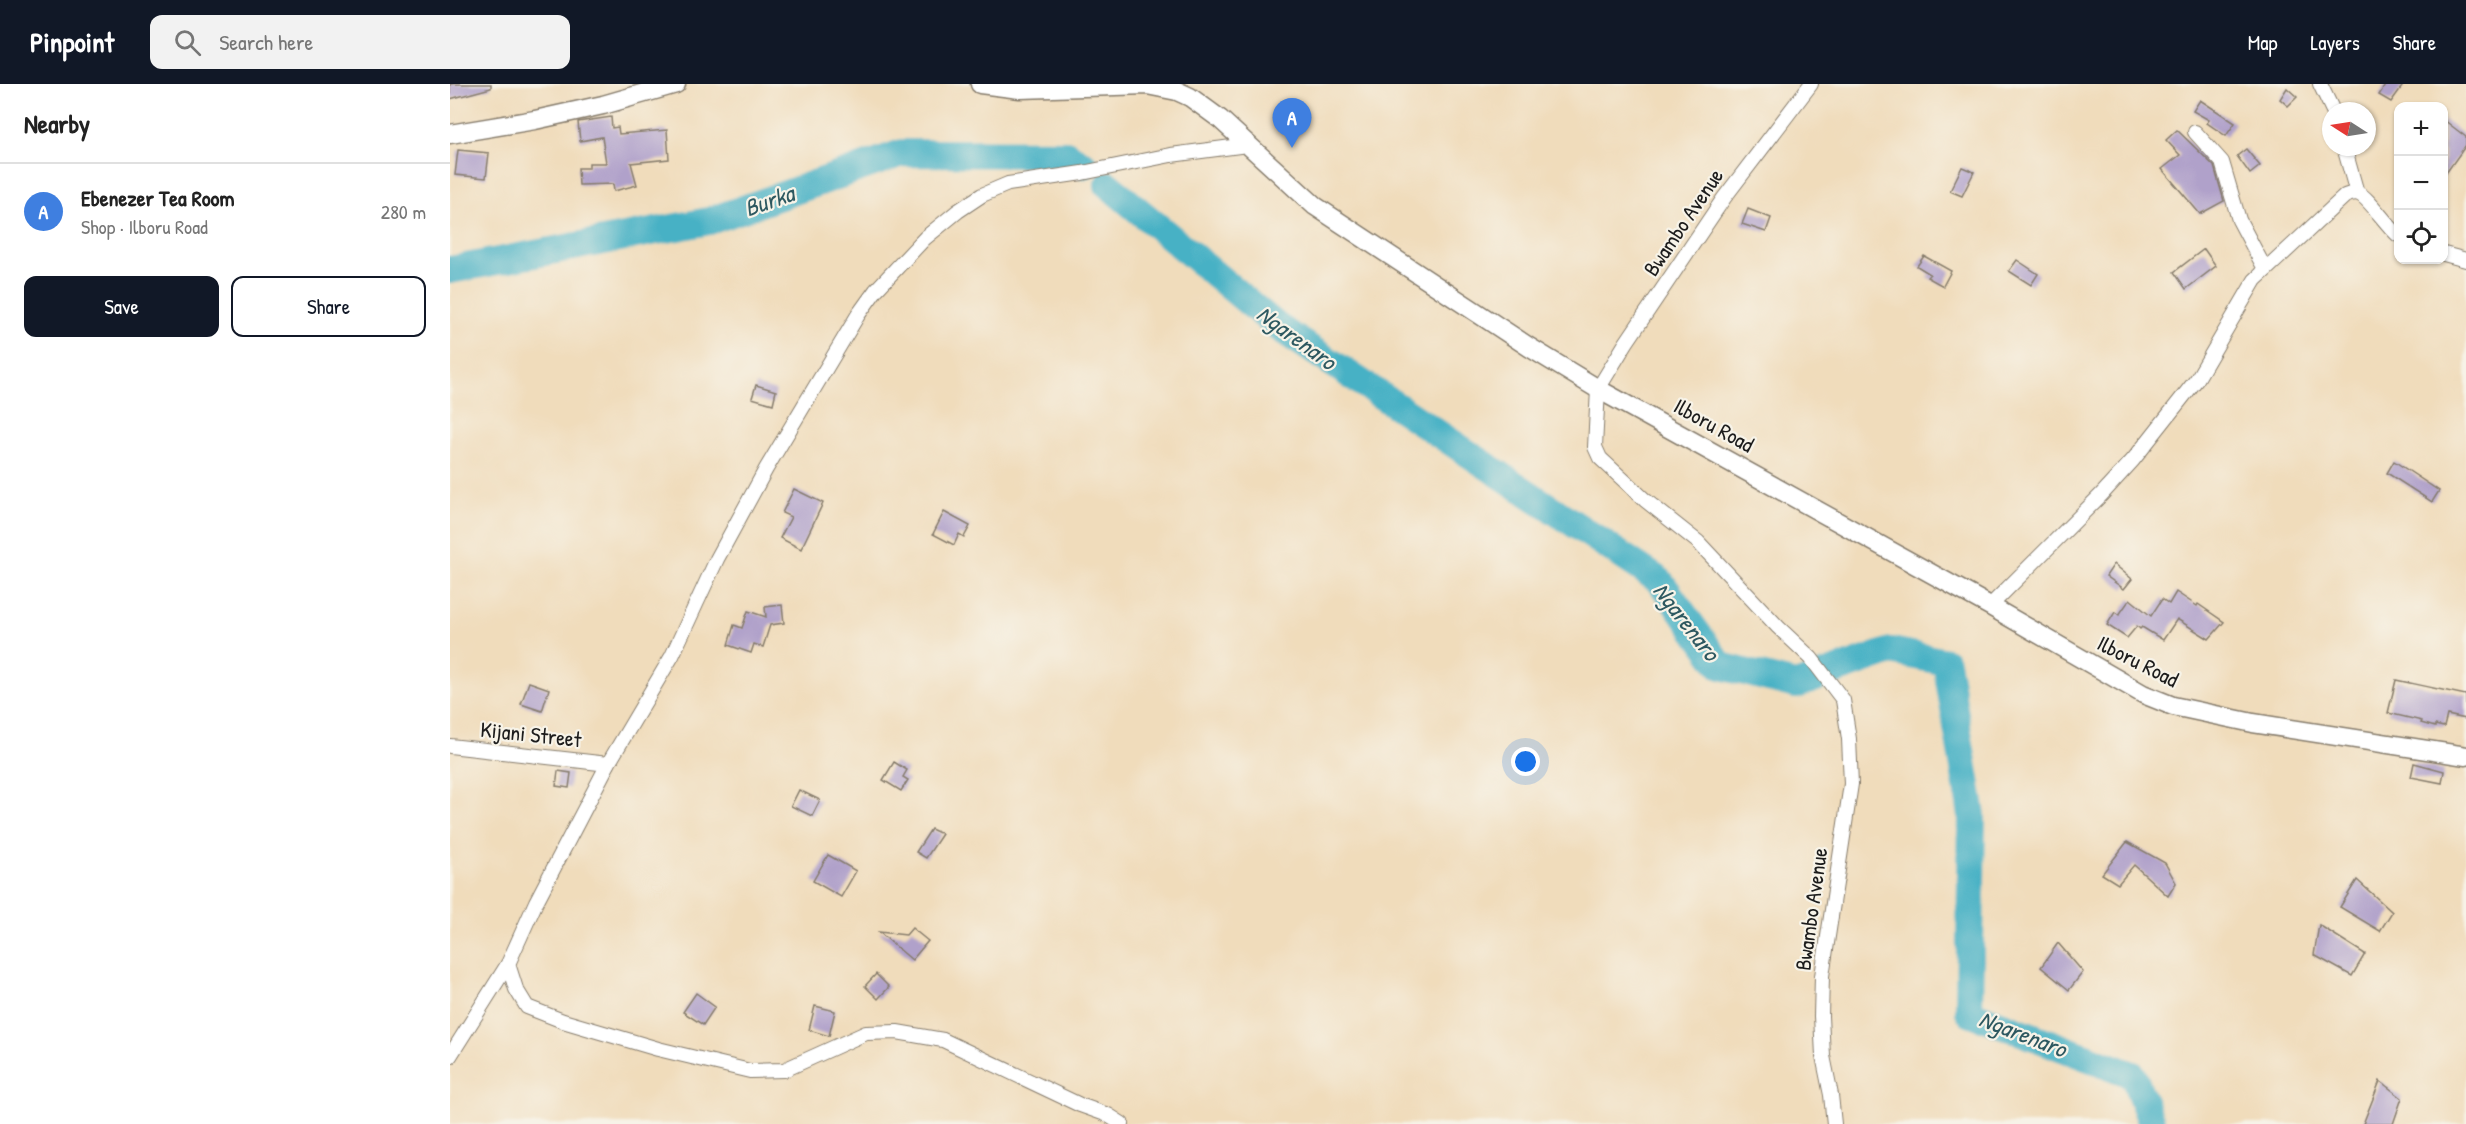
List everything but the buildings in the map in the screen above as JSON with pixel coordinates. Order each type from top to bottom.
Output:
[{"type":"street","points":[[450,134],[535,120],[603,105],[676,84]]},
{"type":"street","name":"Ilboru Road","points":[[980,84],[1020,89],[1087,85],[1159,85],[1190,97],[1220,119],[1294,189],[1342,225],[1510,335],[1598,389],[1990,606],[2104,674],[2143,694],[2173,706],[2253,723],[2466,756]]},
{"type":"street","points":[[2320,84],[2329,102]]},
{"type":"street","name":"Bwambo Avenue","points":[[1809,85],[1724,198],[1626,343],[1598,389],[1594,447],[1600,458],[1646,500],[1698,542],[1770,619],[1811,658],[1843,700],[1849,739],[1851,784],[1822,976],[1821,1016],[1823,1056],[1834,1124]]},
{"type":"street","points":[[2195,132],[2222,162],[2238,220],[2265,269]]},
{"type":"street","points":[[450,1056],[508,964],[536,902],[608,764],[672,656],[717,559],[766,469],[858,315],[876,290],[925,238],[982,195],[1008,184],[1082,173],[1171,155],[1247,145]]},
{"type":"street","points":[[2347,156],[2357,193]]},
{"type":"street","points":[[1990,606],[2133,460],[2197,379],[2245,297],[2265,269],[2345,196],[2357,193],[2364,197],[2384,223],[2394,232]]},
{"type":"street","points":[[2448,255],[2465,258]]},
{"type":"street","name":"Kijani Street","points":[[450,746],[608,764]]},
{"type":"street","points":[[508,964],[516,990],[527,1006],[563,1022],[657,1049],[750,1071],[768,1071],[784,1070],[866,1033],[897,1032],[924,1035],[943,1040],[1080,1105],[1108,1115],[1122,1124]]},
{"type":"waterway","name":"Burka","points":[[450,270],[709,221],[902,153],[1066,154],[1084,165]]},
{"type":"waterway","name":"Ngarenaro","points":[[1108,185],[1278,327],[1660,581],[1721,666],[1796,685],[1891,651],[1946,662],[1972,815],[1969,1012],[2133,1075],[2152,1124]]},
{"type":"place","name":"Ebenezer Tea Room","points":[[1292,148]]}]
